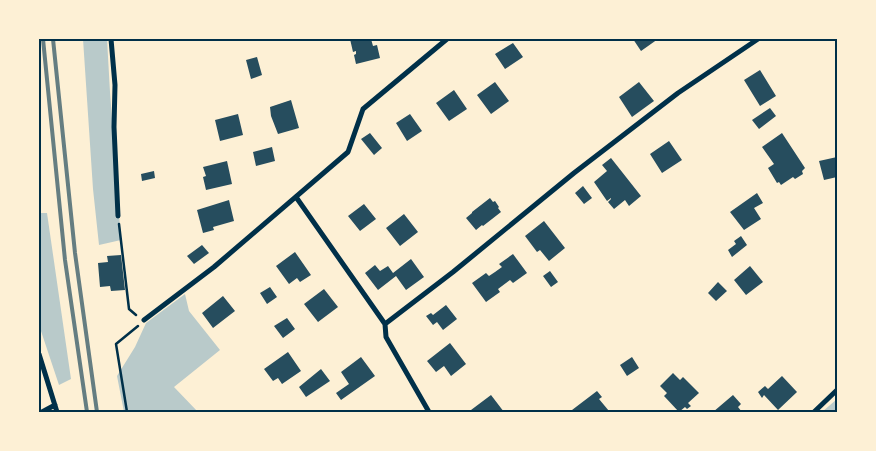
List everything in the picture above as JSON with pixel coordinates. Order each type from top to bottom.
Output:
[{"type":"street","points":[[111,39],[115,85],[114,127],[118,216]]},
{"type":"street","points":[[144,320],[214,267],[348,152],[364,109],[447,39]]},
{"type":"street","points":[[386,324],[582,167],[678,93],[758,39]]},
{"type":"street","points":[[296,197],[386,324],[386,337],[430,412]]},
{"type":"street","points":[[39,354],[56,412]]},
{"type":"street","points":[[814,412],[837,390]]},
{"type":"street","points":[[42,412],[55,405]]},
{"type":"path","points":[[118,216],[129,310],[144,320],[116,344],[127,412]]},
{"type":"shaded area","points":[[83,39],[107,39],[121,240],[99,245],[93,189]]},
{"type":"shaded area","points":[[39,213],[47,213],[71,379],[59,385],[39,325]]},
{"type":"shaded area","points":[[185,294],[189,311],[220,350],[174,387],[198,412],[124,412],[117,376],[135,347],[146,323]]},
{"type":"shaded area","points":[[837,399],[837,412],[822,412]]},
{"type":"building","points":[[350,39],[371,39],[373,46],[377,45],[380,58],[356,64],[354,55],[356,51],[353,52]]},
{"type":"building","points":[[633,39],[658,39],[641,51]]},
{"type":"building","points":[[513,43],[523,57],[505,69],[495,54]]},
{"type":"building","points":[[257,57],[262,75],[251,79],[246,60]]},
{"type":"building","points":[[760,70],[776,96],[760,106],[744,80]]},
{"type":"building","points":[[495,82],[509,101],[491,114],[477,95]]},
{"type":"building","points":[[639,82],[654,101],[632,117],[619,97]]},
{"type":"building","points":[[454,90],[467,109],[449,121],[436,103]]},
{"type":"building","points":[[291,100],[299,128],[278,134],[271,116],[270,107]]},
{"type":"building","points":[[770,108],[776,116],[759,129],[752,120]]},
{"type":"building","points":[[238,114],[243,135],[220,141],[215,120]]},
{"type":"building","points":[[410,114],[422,131],[407,141],[396,123]]},
{"type":"building","points":[[370,133],[382,148],[374,155],[361,139]]},
{"type":"building","points":[[782,133],[805,168],[802,171],[803,174],[795,179],[793,177],[781,185],[779,182],[777,183],[768,168],[774,164],[762,147]]},
{"type":"building","points":[[669,141],[682,160],[662,173],[650,154]]},
{"type":"building","points":[[272,147],[275,161],[256,166],[253,152]]},
{"type":"building","points":[[837,157],[837,177],[824,180],[819,161]]},
{"type":"building","points":[[611,158],[641,196],[629,206],[625,200],[614,209],[608,202],[611,198],[607,201],[594,182],[607,171],[602,165]]},
{"type":"building","points":[[227,161],[232,184],[206,190],[203,177],[206,176],[203,167]]},
{"type":"building","points":[[154,171],[155,178],[142,181],[141,174]]},
{"type":"building","points":[[583,186],[592,198],[584,204],[575,193]]},
{"type":"building","points":[[757,193],[763,203],[754,208],[761,219],[744,230],[730,212]]},
{"type":"building","points":[[490,198],[493,202],[495,201],[501,212],[476,230],[466,218]]},
{"type":"building","points":[[229,200],[234,221],[213,227],[214,230],[203,233],[197,210]]},
{"type":"building","points":[[364,204],[376,219],[360,231],[348,216]]},
{"type":"building","points":[[404,214],[418,232],[400,246],[386,228]]},
{"type":"building","points":[[544,221],[565,248],[549,261],[540,250],[537,252],[525,236]]},
{"type":"building","points":[[741,236],[747,245],[732,257],[728,250],[736,244],[734,241]]},
{"type":"building","points":[[202,245],[209,253],[194,264],[187,256]]},
{"type":"building","points":[[295,252],[311,275],[300,282],[297,278],[289,284],[276,266]]},
{"type":"building","points":[[513,254],[527,273],[513,283],[510,280],[498,289],[500,292],[486,302],[472,283],[486,273],[489,276],[495,272],[502,267],[499,264]]},
{"type":"building","points":[[121,255],[125,290],[111,291],[110,286],[100,287],[98,263],[108,262],[107,256]]},
{"type":"building","points":[[411,259],[424,277],[406,290],[396,276],[378,290],[365,273],[375,265],[380,271],[388,266],[393,273]]},
{"type":"building","points":[[750,266],[763,282],[746,295],[734,280]]},
{"type":"building","points":[[550,271],[558,282],[551,287],[543,276]]},
{"type":"building","points":[[718,282],[727,291],[716,301],[708,293]]},
{"type":"building","points":[[270,287],[277,297],[267,304],[260,293]]},
{"type":"building","points":[[324,289],[338,307],[318,322],[304,304]]},
{"type":"building","points":[[223,296],[235,311],[213,328],[202,313]]},
{"type":"building","points":[[446,305],[457,319],[443,330],[437,322],[433,325],[426,316],[431,313],[433,315]]},
{"type":"building","points":[[287,318],[295,329],[283,338],[274,326]]},
{"type":"building","points":[[450,343],[466,364],[451,376],[444,366],[436,372],[427,361]]},
{"type":"building","points":[[288,352],[301,371],[282,384],[278,378],[273,381],[264,369]]},
{"type":"building","points":[[361,357],[375,376],[341,400],[336,393],[349,384],[341,372]]},
{"type":"building","points":[[632,357],[639,368],[627,376],[620,365]]},
{"type":"building","points":[[321,369],[330,381],[306,397],[299,387]]},
{"type":"building","points":[[673,373],[680,380],[683,377],[699,393],[688,403],[691,406],[687,409],[685,407],[679,412],[664,396],[667,393],[660,386]]},
{"type":"building","points":[[782,376],[797,392],[778,410],[764,395],[762,398],[758,392],[765,386],[768,389]]},
{"type":"building","points":[[597,391],[602,397],[599,399],[609,411],[573,412],[572,410]]},
{"type":"building","points":[[491,395],[504,412],[473,412],[471,410]]},
{"type":"building","points":[[733,395],[741,404],[738,407],[742,412],[713,412]]},
{"type":"railway","points":[[43,39],[65,260],[87,412]]},
{"type":"railway","points":[[53,39],[75,253],[97,412]]}]
